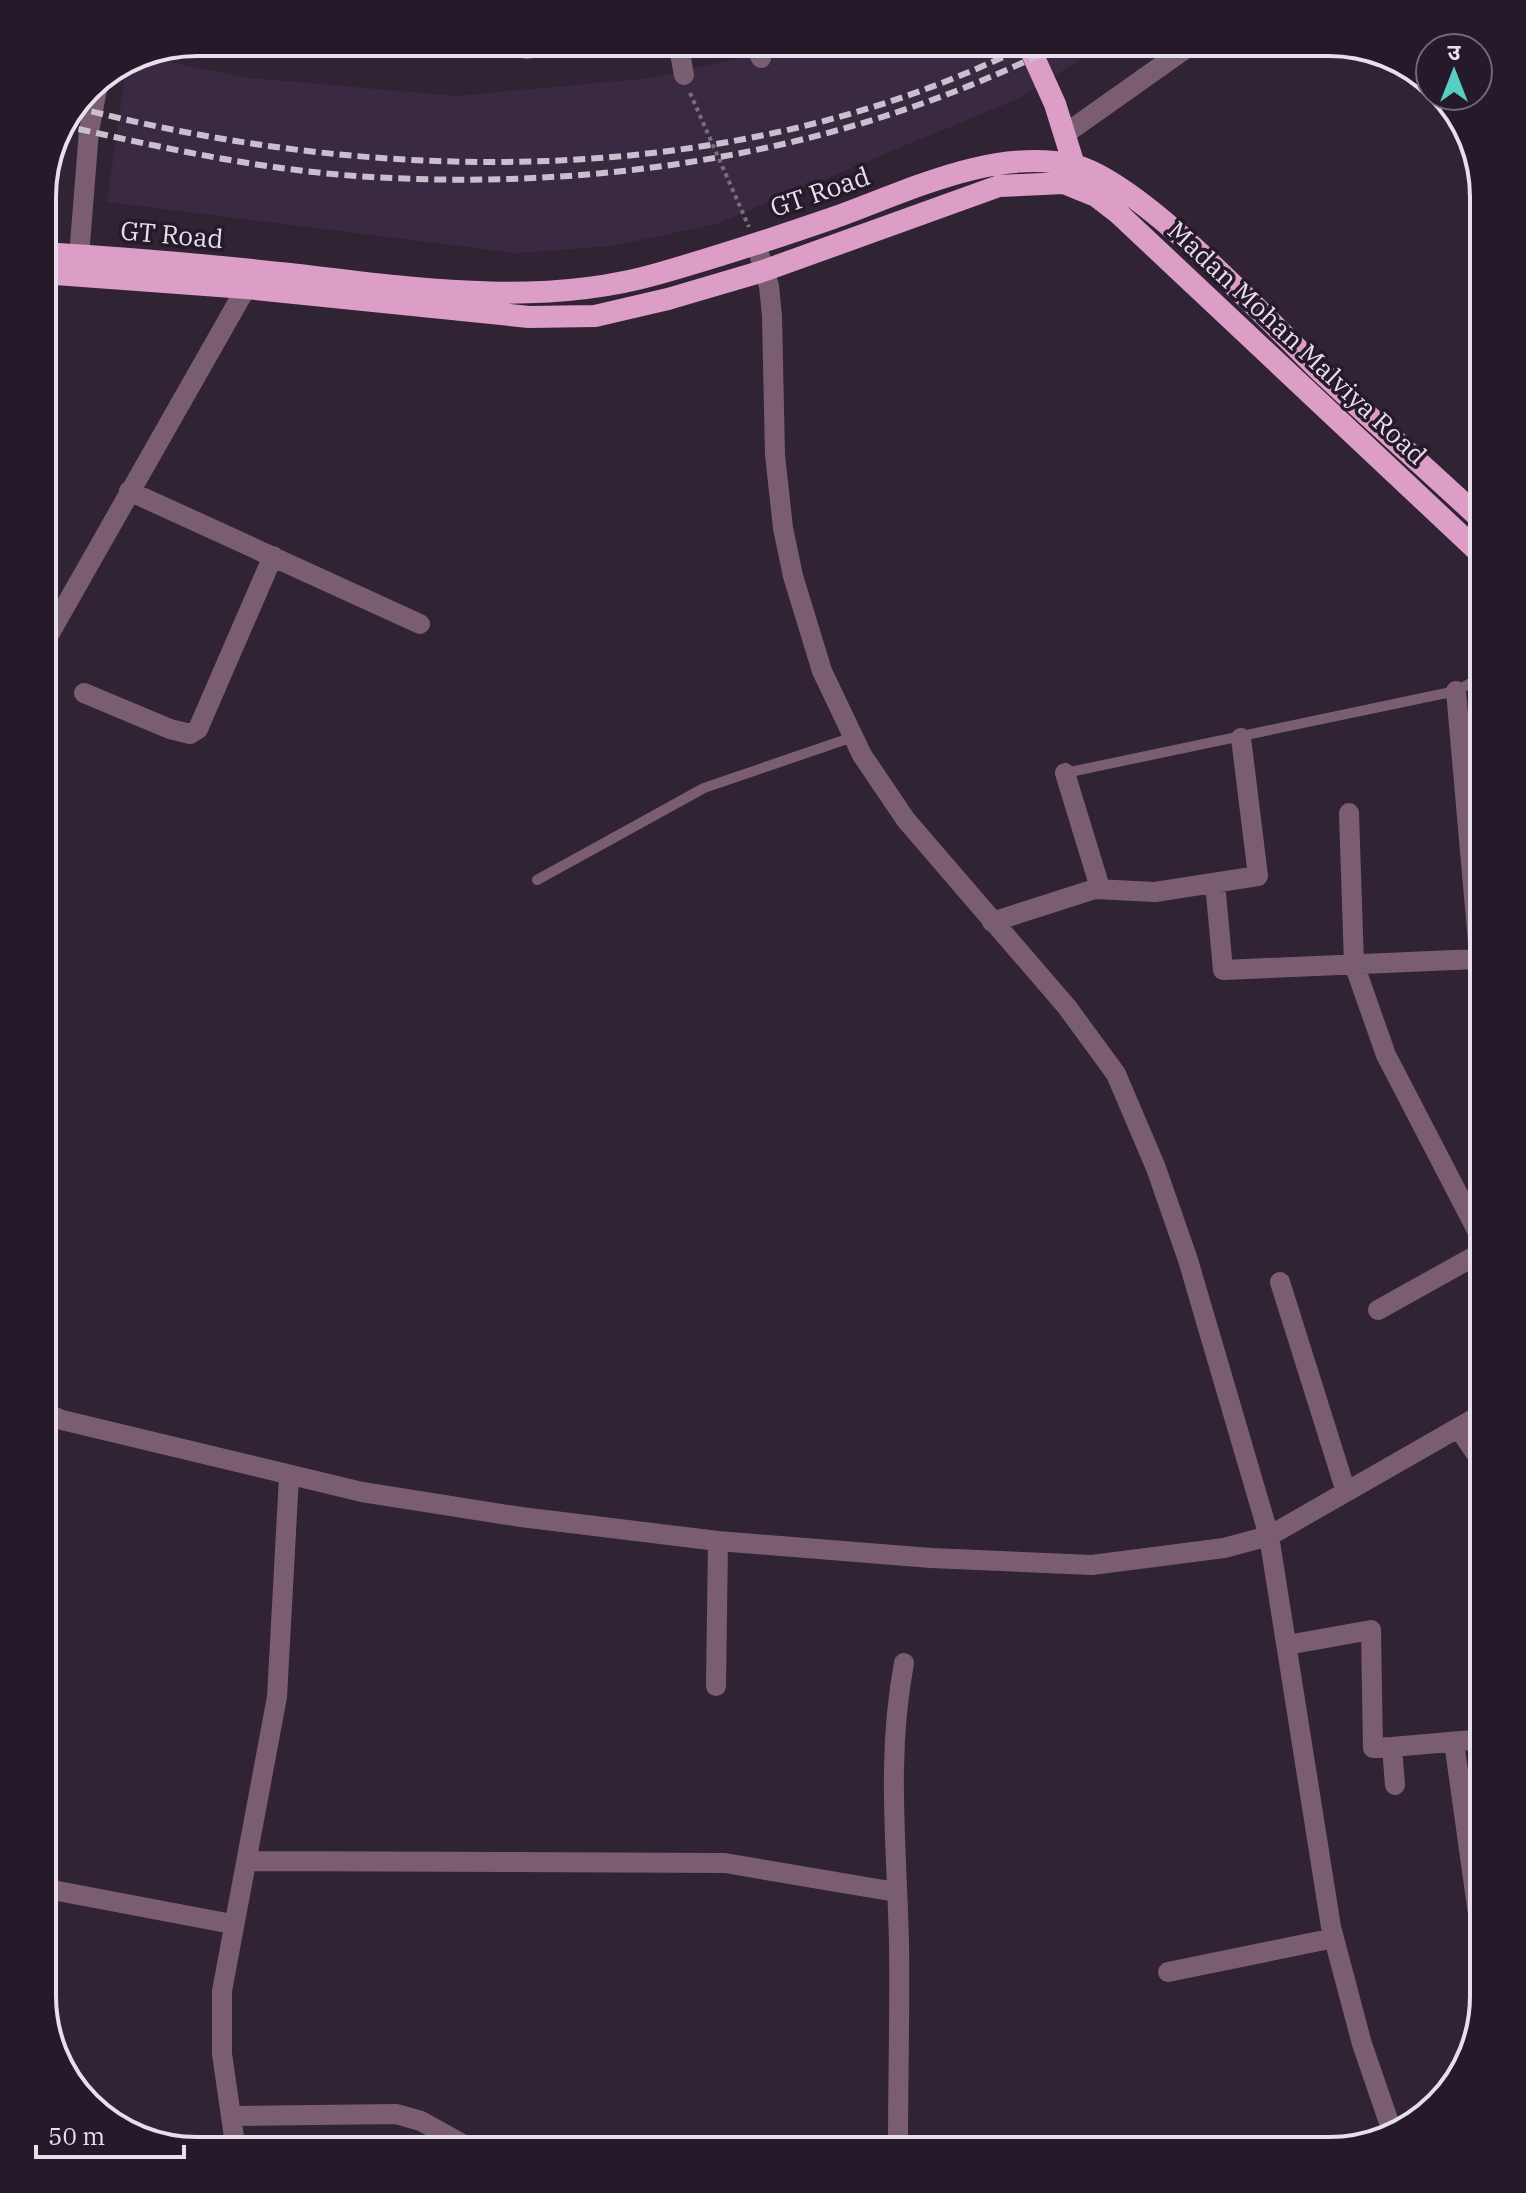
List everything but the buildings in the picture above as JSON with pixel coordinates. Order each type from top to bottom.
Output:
[{"type":"highway","points":[[1033,56],[1065,134],[1069,174]]},
{"type":"highway","name":"GT Road","points":[[56,270],[78,264],[405,289],[532,293],[593,287],[652,276],[969,171],[1013,164],[1111,182],[1179,236],[1470,509]]},
{"type":"highway","name":"GT Road","points":[[56,257],[78,264],[246,288],[529,317],[595,316],[668,299],[763,271],[999,186],[1069,174]]},
{"type":"highway","name":"Madan Mohan Malviya Road","points":[[1069,174],[1118,213],[1470,544]]},
{"type":"street","points":[[681,56],[684,75]]},
{"type":"street","points":[[1065,134],[1175,56]]},
{"type":"street","points":[[78,264],[89,131],[95,100]]},
{"type":"street","points":[[756,244],[772,316],[775,455],[783,528],[810,635],[853,737],[906,820],[1098,1045],[1131,1104],[1216,1346],[1269,1536],[1310,1810],[1334,1938],[1362,2044],[1389,2123]]},
{"type":"street","points":[[56,622],[246,288]]},
{"type":"street","points":[[129,491],[420,624]]},
{"type":"street","points":[[84,693],[170,729],[190,734],[198,729],[273,556]]},
{"type":"street","points":[[1456,691],[1470,870]]},
{"type":"street","points":[[992,922],[1095,889],[1155,892],[1258,876],[1241,738]]},
{"type":"street","points":[[1065,773],[1098,881],[1095,889]]},
{"type":"street","points":[[1349,813],[1354,964],[1386,1055],[1470,1217]]},
{"type":"street","points":[[1215,883],[1223,970],[1470,959]]},
{"type":"street","points":[[1378,1310],[1470,1259]]},
{"type":"street","points":[[1280,1282],[1346,1492]]},
{"type":"street","points":[[56,1417],[289,1477],[521,1517],[718,1541],[931,1558],[1092,1565],[1224,1548],[1269,1536],[1470,1422]]},
{"type":"street","points":[[1459,1429],[1470,1445]]},
{"type":"street","points":[[234,2137],[222,2054],[222,1991],[232,1924],[248,1861],[277,1697],[289,1477]]},
{"type":"street","points":[[716,1686],[718,1541]]},
{"type":"street","points":[[1287,1645],[1371,1630],[1373,1748],[1470,1740]]},
{"type":"street","points":[[898,2137],[896,1892],[891,1764],[895,1710],[904,1663]]},
{"type":"street","points":[[1454,1742],[1470,1857]]},
{"type":"street","points":[[1392,1747],[1395,1785]]},
{"type":"street","points":[[248,1861],[738,1863],[896,1892]]},
{"type":"street","points":[[56,1891],[232,1924]]},
{"type":"street","points":[[1168,1972],[1334,1938]]},
{"type":"street","points":[[232,2116],[368,2111],[421,2121],[450,2137]]},
{"type":"lane","points":[[1065,773],[1456,691],[1470,684]]},
{"type":"lane","points":[[537,880],[704,788],[853,737]]},
{"type":"path","points":[[684,75],[756,244]]},
{"type":"shaded area","points":[[747,56],[1085,56],[1022,97],[716,224],[612,246],[516,253],[107,202],[125,77],[161,61],[250,78],[457,96],[652,78]]},
{"type":"railway","points":[[86,110],[193,134],[314,152],[438,161],[561,160],[684,149],[804,126],[921,91],[1002,56]]},
{"type":"railway","points":[[75,128],[293,170],[460,180],[550,177],[639,169],[727,156],[815,136],[900,111],[984,80],[1035,56]]}]
